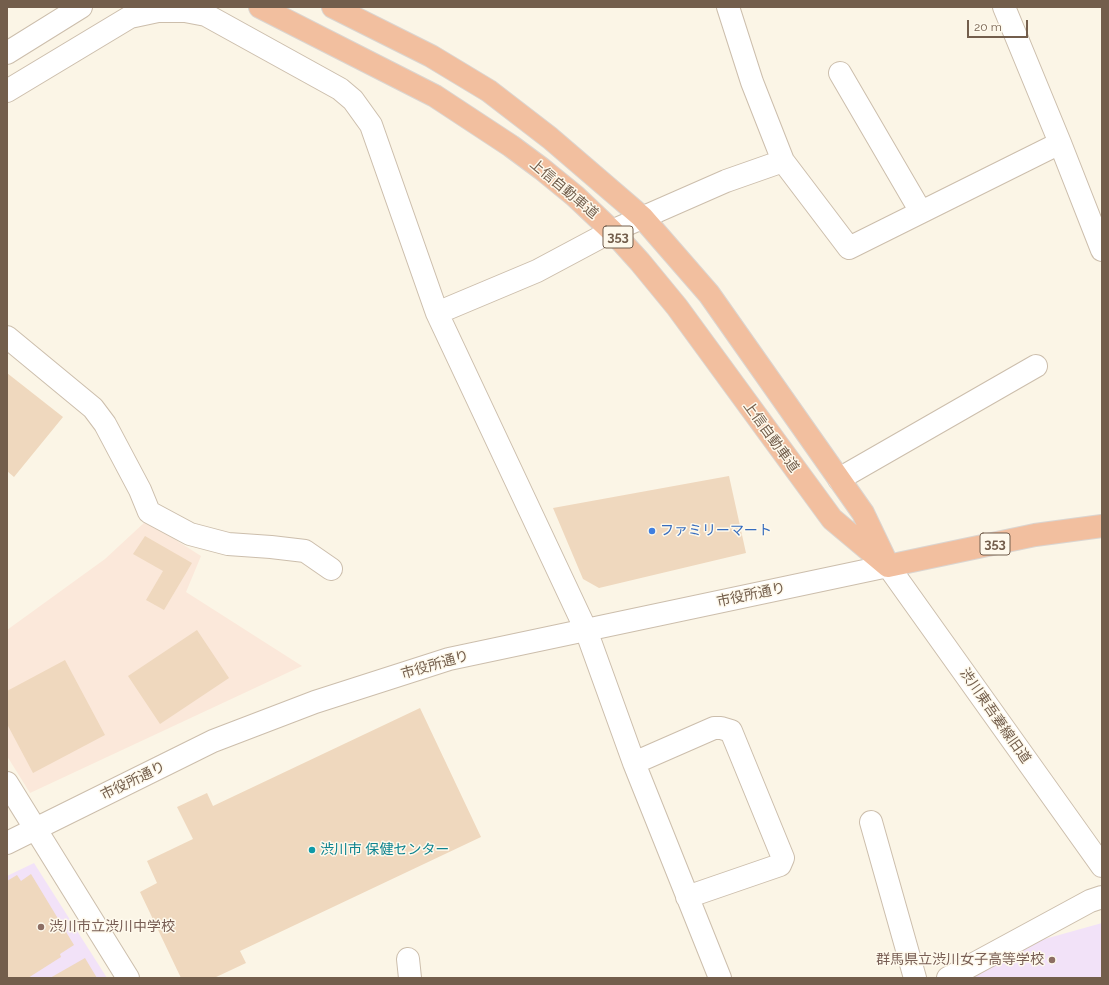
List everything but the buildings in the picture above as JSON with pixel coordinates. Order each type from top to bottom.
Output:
[{"type":"highway","name":"上信自動車道","points":[[260,7],[435,96],[511,146],[575,196],[612,231],[677,307],[832,520],[888,566]]},
{"type":"highway","name":"上信自動車道","points":[[333,7],[430,56],[489,91],[550,138],[642,217],[709,294],[863,513],[888,566]]},
{"type":"highway","name":"353","points":[[888,566],[1035,536],[1102,526]]},
{"type":"street","points":[[7,53],[81,7]]},
{"type":"street","points":[[728,7],[752,82],[783,161],[849,248],[1060,143]]},
{"type":"street","points":[[1004,7],[1102,250]]},
{"type":"street","points":[[7,91],[130,17],[158,11],[185,11],[206,16],[340,89],[354,100],[371,125],[438,313],[586,630],[634,763],[720,978]]},
{"type":"street","points":[[840,74],[921,212]]},
{"type":"street","points":[[438,313],[537,271],[612,231],[642,217],[726,181],[783,161]]},
{"type":"street","points":[[7,337],[92,408],[101,419],[140,490],[149,512],[190,534],[228,544],[305,551],[331,569]]},
{"type":"street","points":[[839,479],[1036,366]]},
{"type":"street","name":"市役所通り","points":[[7,843],[213,741],[315,702],[449,659],[888,566]]},
{"type":"street","name":"渋川東吾妻線旧道","points":[[888,566],[1102,866]]},
{"type":"street","points":[[634,763],[714,728],[721,728],[730,731],[783,858],[780,865],[687,897]]},
{"type":"street","points":[[7,782],[35,830],[128,978]]},
{"type":"street","points":[[871,822],[915,978]]},
{"type":"street","points":[[948,978],[1090,901],[1102,897]]},
{"type":"shaded area","points":[[146,521],[201,556],[186,592],[302,666],[30,793],[7,756],[7,630],[105,559]]},
{"type":"shaded area","name":"渋川市立渋川中学校","points":[[34,863],[107,978],[7,978],[7,876]]},
{"type":"shaded area","name":"群馬県立渋川女子高等学校","points":[[1102,923],[1102,978],[971,978],[1034,942]]},
{"type":"place","name":"ファミリーマート","points":[[652,531]]},
{"type":"place","name":"渋川市 保健センター","points":[[312,850]]},
{"type":"place","name":"渋川市立渋川中学校","points":[[41,927]]},
{"type":"place","name":"群馬県立渋川女子高等学校","points":[[1052,960]]}]
